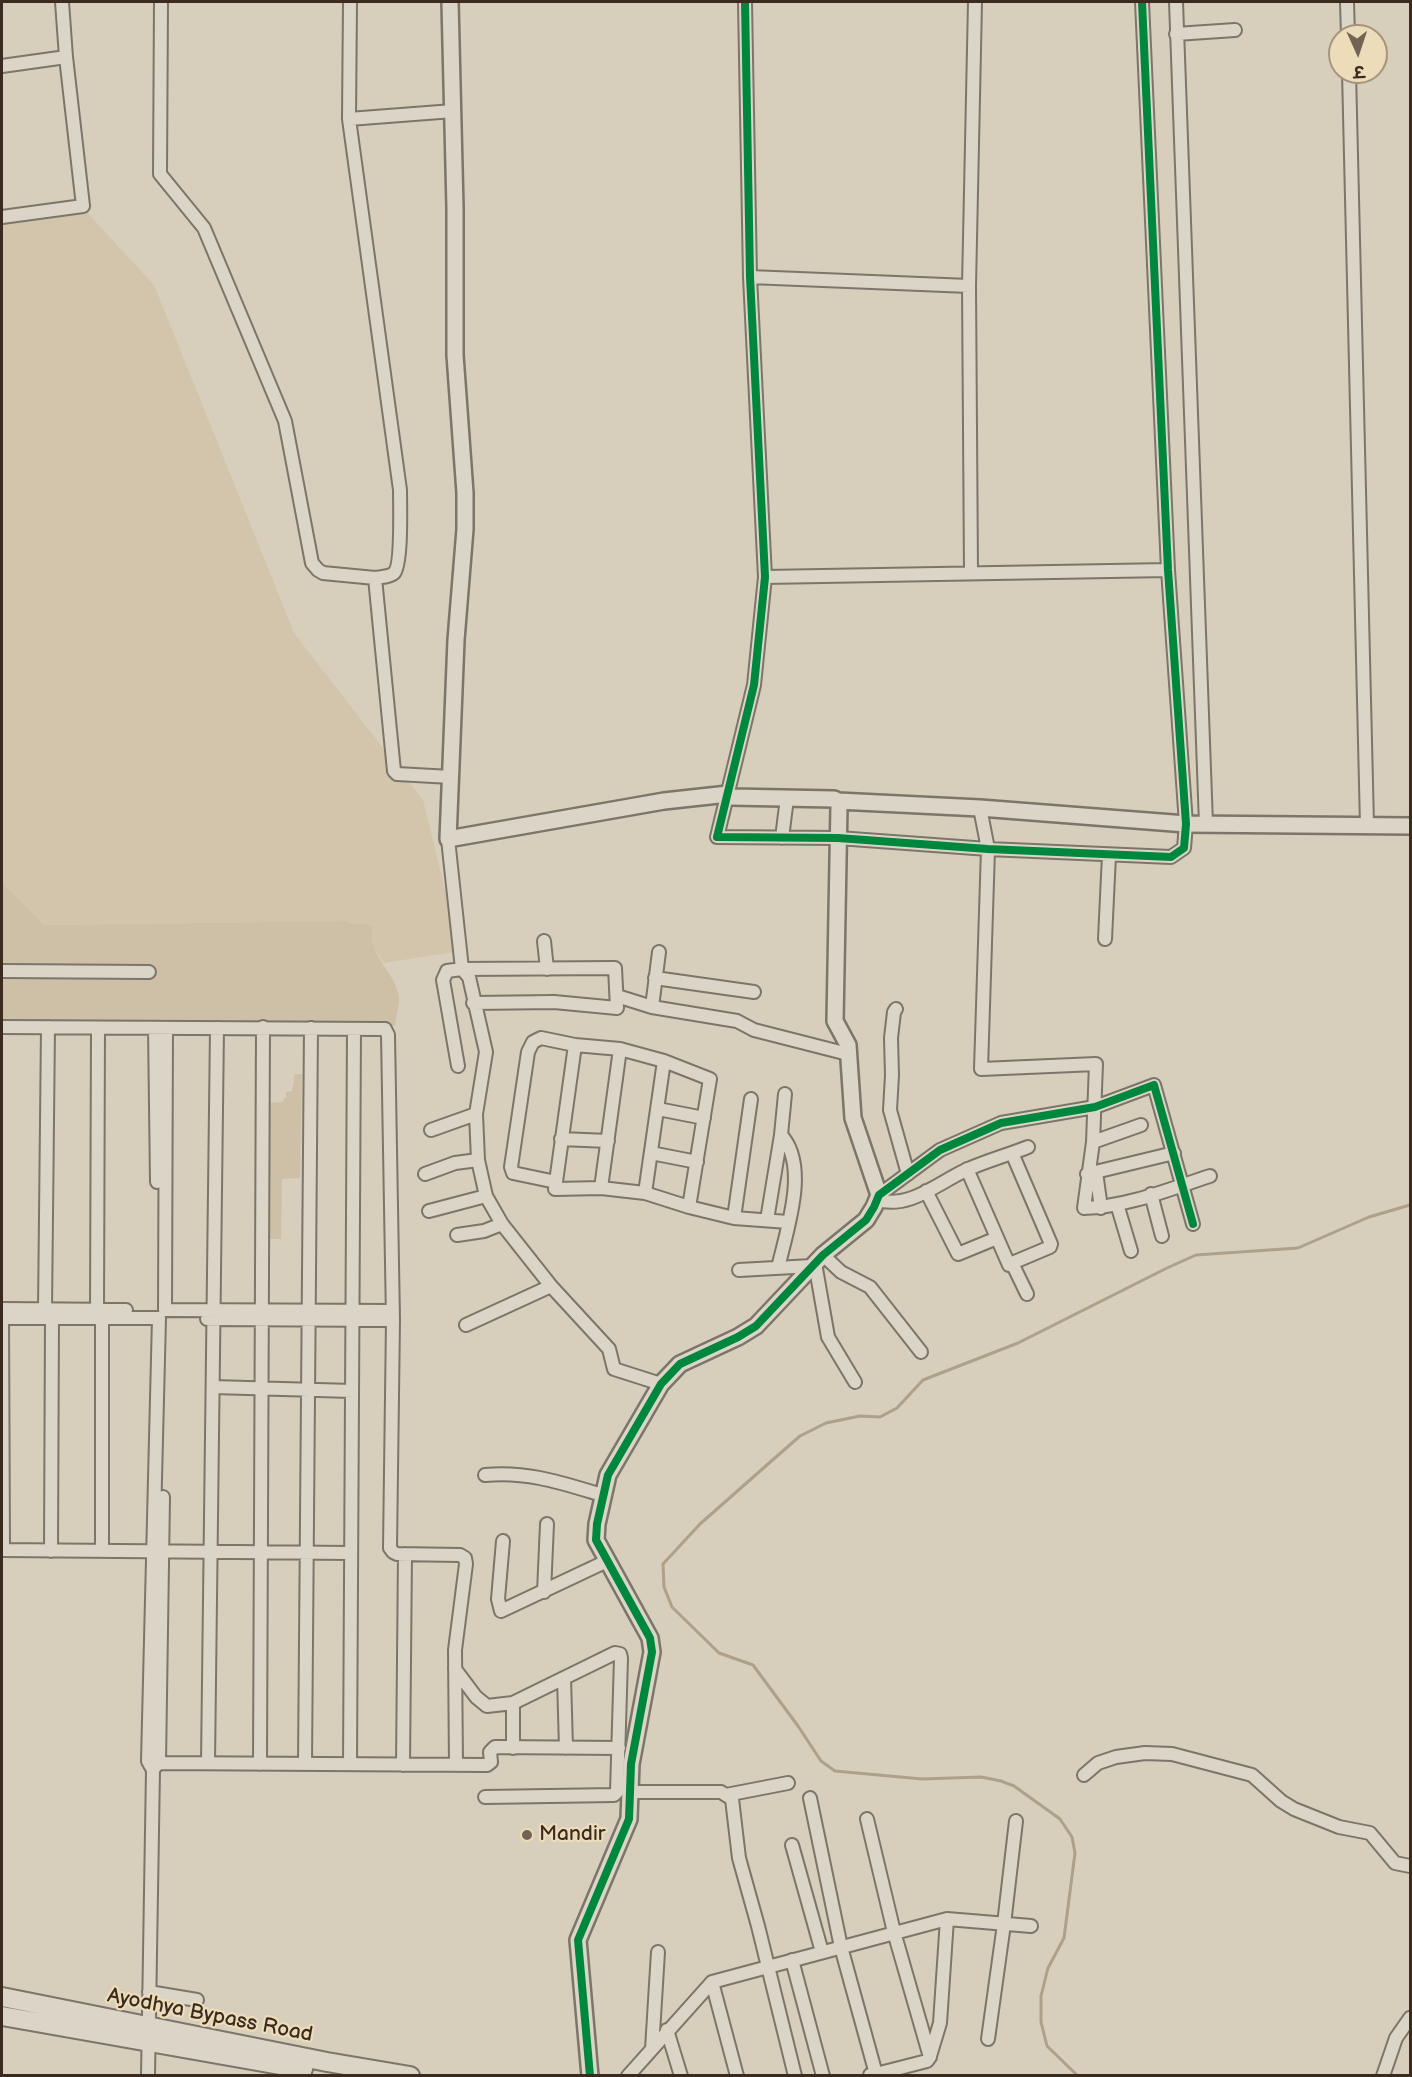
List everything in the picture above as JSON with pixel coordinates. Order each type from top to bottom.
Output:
[{"type":"main road","name":"Ayodhya Bypass Road","points":[[2,1997],[148,2035],[337,2076]]},
{"type":"main road","name":"Ayodhya Bypass Road","points":[[2,2016],[148,2035],[410,2076]]},
{"type":"street","points":[[2,217],[83,206],[62,2]]},
{"type":"street","points":[[161,2],[160,174],[204,228],[285,421],[312,562],[323,573],[375,578],[390,575],[397,568],[400,490],[349,118],[350,2]]},
{"type":"street","points":[[450,2],[455,355],[465,493],[465,529],[456,640],[448,839],[462,969],[469,977],[473,1003],[486,1052],[476,1114],[478,1160],[486,1196],[502,1224],[551,1286],[609,1349],[614,1369],[661,1384]]},
{"type":"street","points":[[745,2],[750,277],[765,577],[754,685],[717,837],[838,838],[988,849],[1172,857],[1184,848],[1186,824],[1168,570],[1142,2]]},
{"type":"street","points":[[971,572],[969,286],[975,2]]},
{"type":"street","points":[[1176,2],[1206,824]]},
{"type":"street","points":[[1347,2],[1348,24]]},
{"type":"street","points":[[1176,34],[1235,30]]},
{"type":"street","points":[[2,66],[66,57]]},
{"type":"street","points":[[1349,84],[1367,825]]},
{"type":"street","points":[[349,118],[453,111]]},
{"type":"street","points":[[750,277],[969,286]]},
{"type":"street","points":[[765,577],[1168,570]]},
{"type":"street","points":[[375,578],[394,771],[398,774],[451,777]]},
{"type":"street","points":[[448,839],[664,801],[728,794],[731,797],[834,799],[1186,824],[1410,826]]},
{"type":"street","points":[[782,838],[787,798]]},
{"type":"street","points":[[838,801],[835,1021],[848,1045],[853,1118],[878,1198],[889,1204],[906,1201],[968,1169],[1028,1147]]},
{"type":"street","points":[[980,808],[988,849],[981,1069],[1096,1064],[1091,1173],[1084,1208],[1101,1208],[1117,1204],[1210,1176]]},
{"type":"street","points":[[1105,939],[1109,855]]},
{"type":"street","points":[[544,940],[547,969]]},
{"type":"street","points":[[652,1007],[659,952]]},
{"type":"street","points":[[458,1066],[443,980],[447,971],[615,968],[617,1008],[554,1002],[473,1003]]},
{"type":"street","points":[[2,971],[149,972]]},
{"type":"street","points":[[655,978],[754,992]]},
{"type":"street","points":[[617,996],[652,1007],[737,1021],[754,1030],[848,1054]]},
{"type":"street","points":[[897,1008],[894,1012],[891,1038],[890,1110],[908,1174]]},
{"type":"street","points":[[2,1027],[385,1029],[388,1035],[393,1315],[390,1548],[393,1552],[405,1554],[460,1555],[465,1558],[455,1650],[456,1765]]},
{"type":"street","points":[[48,1027],[51,1551]]},
{"type":"street","points":[[260,1764],[263,1027]]},
{"type":"street","points":[[98,1028],[102,1551]]},
{"type":"street","points":[[161,1028],[163,1315],[158,1551],[148,1761],[156,1766],[208,1763],[490,1765],[492,1749],[619,1748]]},
{"type":"street","points":[[208,1763],[217,1028]]},
{"type":"street","points":[[305,1764],[311,1028]]},
{"type":"street","points":[[350,1764],[354,1029]]},
{"type":"street","points":[[556,1182],[520,1176],[513,1173],[511,1167],[528,1052],[533,1042],[541,1038],[574,1045],[620,1049],[664,1061],[710,1079],[689,1207]]},
{"type":"street","points":[[574,1045],[555,1189],[601,1188],[645,1193],[734,1218],[788,1222]]},
{"type":"street","points":[[601,1188],[620,1049]]},
{"type":"street","points":[[645,1193],[664,1061]]},
{"type":"street","points":[[590,2076],[578,1940],[629,1819],[631,1764],[652,1652],[650,1638],[596,1540],[602,1495],[608,1475],[661,1384],[680,1364],[756,1326],[817,1262],[866,1220],[878,1198],[908,1174],[940,1150],[1001,1123],[1095,1107],[1154,1085],[1193,1224]]},
{"type":"street","points":[[767,1220],[782,1135],[785,1094]]},
{"type":"street","points":[[734,1218],[751,1099]]},
{"type":"street","points":[[658,1109],[704,1118]]},
{"type":"street","points":[[431,1130],[476,1114]]},
{"type":"street","points":[[1093,1142],[1141,1125]]},
{"type":"street","points":[[778,1268],[796,1178],[789,1143],[782,1135]]},
{"type":"street","points":[[561,1139],[608,1141]]},
{"type":"street","points":[[651,1153],[697,1162]]},
{"type":"street","points":[[968,1169],[1009,1265],[1050,1247],[1051,1244],[1012,1153]]},
{"type":"street","points":[[1091,1173],[1174,1153]]},
{"type":"street","points":[[425,1173],[455,1163],[478,1160]]},
{"type":"street","points":[[926,1191],[958,1254],[997,1238]]},
{"type":"street","points":[[1151,1194],[1162,1236]]},
{"type":"street","points":[[429,1211],[486,1196]]},
{"type":"street","points":[[1117,1204],[1131,1251]]},
{"type":"street","points":[[457,1235],[484,1231],[502,1224]]},
{"type":"street","points":[[817,1262],[828,1337],[855,1382]]},
{"type":"street","points":[[739,1270],[778,1268],[817,1262],[842,1272],[870,1287],[921,1352]]},
{"type":"street","points":[[1012,1263],[1027,1294]]},
{"type":"street","points":[[466,1324],[551,1286]]},
{"type":"street","points":[[351,1553],[2,1550],[2,1315],[393,1315]]},
{"type":"street","points":[[213,1387],[352,1392]]},
{"type":"street","points":[[485,1474],[506,1473],[537,1476],[602,1495]]},
{"type":"street","points":[[544,1592],[547,1524]]},
{"type":"street","points":[[503,1541],[498,1599],[501,1611],[607,1561]]},
{"type":"street","points":[[403,1765],[405,1554]]},
{"type":"street","points":[[455,1669],[476,1697],[488,1706],[513,1703],[615,1653],[620,1654],[619,1748],[614,1795],[485,1797]]},
{"type":"street","points":[[564,1678],[566,1748]]},
{"type":"street","points":[[513,1703],[513,1748]]},
{"type":"street","points":[[1084,1775],[1098,1763],[1116,1757],[1144,1754],[1172,1754],[1239,1770],[1252,1775],[1281,1801],[1294,1809],[1339,1827],[1370,1833],[1377,1838],[1395,1863],[1410,1866]]},
{"type":"street","points":[[148,2076],[156,1766]]},
{"type":"street","points":[[726,1795],[788,1783]]},
{"type":"street","points":[[630,1792],[721,1792],[732,1799],[739,1858],[795,2076]]},
{"type":"street","points":[[810,1798],[841,1947],[872,2074],[927,2061],[930,2057],[940,2024],[947,1918]]},
{"type":"street","points":[[867,1820],[894,1932],[930,2057]]},
{"type":"street","points":[[988,2039],[1016,1821]]},
{"type":"street","points":[[792,1845],[822,1952]]},
{"type":"street","points":[[634,2074],[667,2030],[712,1982],[947,1918],[1031,1926]]},
{"type":"street","points":[[651,2049],[658,1952]]},
{"type":"street","points":[[792,1960],[823,2076]]},
{"type":"street","points":[[712,1982],[737,2076]]},
{"type":"street","points":[[149,1992],[197,2000]]},
{"type":"street","points":[[1383,2076],[1396,2038],[1410,2018]]},
{"type":"street","points":[[667,2030],[681,2076]]},
{"type":"shaded area","points":[[81,206],[154,285],[294,633],[423,800],[460,951],[384,963],[374,948],[371,936],[361,923],[351,924],[348,921],[44,925],[2,882],[2,219]]},
{"type":"shaded area","points":[[2,882],[44,925],[348,921],[351,924],[368,925],[373,928],[373,946],[377,955],[397,989],[399,1001],[395,1026],[2,1023]]},
{"type":"shaded area","points":[[295,1074],[302,1074],[300,1178],[282,1179],[281,1239],[264,1239],[265,1103],[283,1102],[286,1092],[292,1091]]},
{"type":"waterway","points":[[1078,2076],[1047,2046],[1041,2022],[1041,1996],[1048,1968],[1064,1938],[1075,1853],[1072,1837],[1060,1819],[1014,1786],[1001,1781],[981,1777],[922,1779],[835,1771],[821,1761],[753,1665],[719,1653],[672,1607],[664,1587],[663,1564],[700,1524],[800,1436],[826,1423],[860,1416],[880,1417],[897,1408],[923,1380],[1018,1343],[1196,1255],[1298,1248],[1369,1217],[1410,1205]]},
{"type":"cycle path","points":[[745,2],[750,277],[765,577],[754,685],[717,837],[838,838],[988,849],[1171,857],[1184,848],[1186,824],[1168,570],[1142,2]]},
{"type":"cycle path","points":[[590,2076],[578,1940],[629,1819],[631,1764],[652,1652],[650,1638],[596,1540],[597,1524],[608,1475],[661,1384],[680,1364],[756,1326],[823,1255],[866,1220],[879,1195],[940,1150],[1001,1123],[1095,1107],[1154,1085],[1193,1224]]},
{"type":"place","name":"Mandir","points":[[527,1835]]}]
